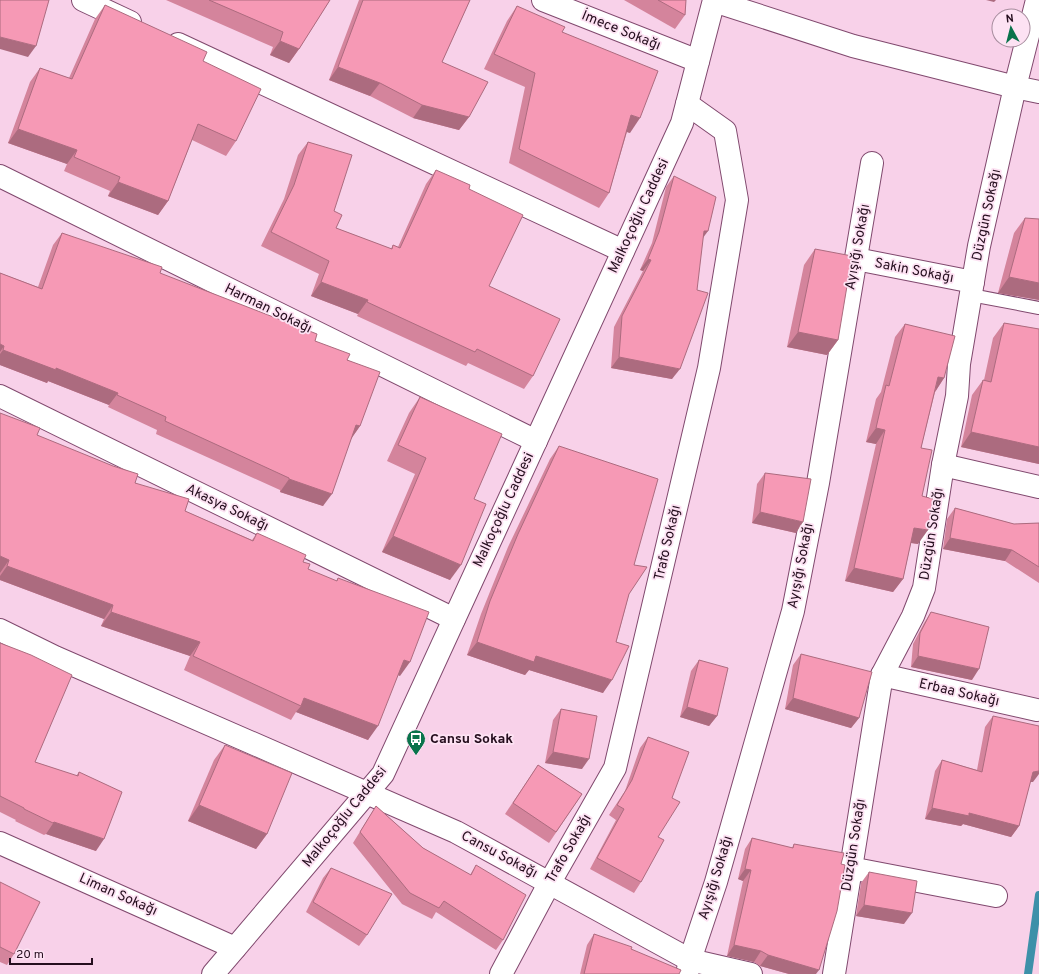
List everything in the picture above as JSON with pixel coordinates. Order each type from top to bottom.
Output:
[{"type":"street","points":[[83,0],[623,251]]},
{"type":"street","name":"İmece Sokağı","points":[[543,0],[698,61]]},
{"type":"street","name":"Düzgün Sokağı","points":[[834,974],[882,675],[913,616],[924,588],[943,465],[957,396],[959,364],[979,246],[1015,87],[1037,0]]},
{"type":"street","points":[[714,1],[853,46],[1039,92]]},
{"type":"street","name":"Malkoçoğlu Caddesi","points":[[213,974],[383,774],[682,123],[714,1]]},
{"type":"street","name":"Trafo Sokağı","points":[[501,974],[550,882],[615,768],[709,368],[737,200],[725,131],[687,104]]},
{"type":"street","name":"Ayışığı Sokağı","points":[[688,967],[716,882],[793,611],[818,483],[872,163]]},
{"type":"street","name":"Harman Sokağı","points":[[0,176],[536,441]]},
{"type":"street","name":"Sakin Sokağı","points":[[856,259],[972,289]]},
{"type":"street","name":"Akasya Sokağı","points":[[0,396],[454,619]]},
{"type":"street","points":[[943,465],[1039,487]]},
{"type":"street","name":"Cansu Sokağı","points":[[0,630],[55,657],[456,832],[550,882],[688,967],[750,974]]},
{"type":"street","name":"Erbaa Sokağı","points":[[882,675],[1037,710]]},
{"type":"street","name":"Liman Sokağı","points":[[0,843],[235,948]]},
{"type":"street","points":[[850,868],[996,896]]},
{"type":"lane","points":[[972,289],[1039,308]]},
{"type":"building","points":[[0,0],[49,0],[36,46],[0,37]]},
{"type":"building","points":[[209,0],[330,0],[299,49],[280,41],[283,32]]},
{"type":"building","points":[[363,0],[470,0],[442,62],[488,82],[469,117],[422,105],[380,83],[338,67]]},
{"type":"building","points":[[658,0],[686,0],[685,15]]},
{"type":"building","points":[[105,5],[207,52],[203,61],[261,89],[236,141],[198,124],[168,201],[118,182],[120,177],[74,157],[77,150],[18,129],[40,68],[72,79]]},
{"type":"building","points":[[517,6],[565,27],[562,32],[658,71],[640,118],[631,115],[609,193],[519,149],[535,73],[494,54]]},
{"type":"building","points":[[308,142],[352,155],[334,211],[342,215],[336,228],[392,249],[393,245],[400,248],[436,170],[470,185],[469,189],[523,215],[489,286],[560,319],[533,376],[477,349],[475,352],[367,302],[368,300],[321,282],[329,261],[271,232],[294,185]]},
{"type":"building","points":[[674,176],[716,197],[708,231],[704,231],[697,290],[708,293],[680,369],[619,357],[622,316],[651,260],[648,259],[659,232]]},
{"type":"building","points":[[1025,218],[1039,219],[1039,283],[1009,277]]},
{"type":"building","points":[[62,233],[162,267],[160,273],[317,334],[315,341],[350,354],[347,360],[380,372],[360,426],[356,425],[332,494],[289,479],[165,421],[166,417],[117,395],[118,393],[56,368],[56,370],[3,350],[4,346],[0,344],[0,273],[42,289]]},
{"type":"building","points":[[815,249],[852,256],[838,340],[798,332]]},
{"type":"building","points":[[1004,323],[1039,329],[1039,447],[971,432],[983,380],[991,382]]},
{"type":"building","points":[[905,324],[955,336],[944,378],[938,377],[921,448],[932,450],[922,496],[933,499],[928,530],[914,528],[903,579],[854,568],[885,430],[876,428],[886,385],[889,386]]},
{"type":"building","points":[[420,397],[502,434],[474,499],[486,504],[461,565],[393,536],[426,458],[398,445]]},
{"type":"building","points":[[0,413],[40,428],[37,435],[113,466],[138,474],[135,483],[189,499],[185,511],[253,541],[257,533],[306,555],[303,562],[310,564],[308,569],[337,581],[338,578],[429,612],[410,662],[404,660],[378,726],[304,698],[301,706],[193,656],[200,642],[111,612],[113,605],[7,566],[9,560],[0,556]]},
{"type":"building","points":[[559,446],[658,479],[634,565],[647,567],[629,594],[616,642],[629,646],[612,680],[536,656],[534,662],[477,642],[490,601],[518,534]]},
{"type":"building","points":[[765,473],[811,479],[803,522],[760,512]]},
{"type":"building","points":[[955,508],[1014,524],[1039,523],[1039,567],[1012,550],[950,538]]},
{"type":"building","points":[[931,612],[989,627],[979,669],[918,656],[920,633]]},
{"type":"building","points":[[0,643],[31,655],[72,675],[35,762],[78,776],[79,772],[122,792],[104,839],[54,822],[53,823],[0,796]]},
{"type":"building","points":[[801,654],[872,672],[859,718],[793,698]]},
{"type":"building","points":[[699,660],[728,668],[717,716],[687,707]]},
{"type":"building","points":[[561,709],[597,716],[589,759],[553,752]]},
{"type":"building","points":[[993,716],[1039,726],[1039,771],[1033,772],[1019,826],[969,813],[969,816],[932,808],[942,760],[982,772]]},
{"type":"building","points":[[648,737],[689,752],[672,798],[680,802],[658,837],[664,840],[641,882],[597,858],[624,809],[617,805],[632,780]]},
{"type":"building","points":[[225,745],[292,773],[267,834],[199,805]]},
{"type":"building","points":[[538,765],[582,794],[556,832],[513,803]]},
{"type":"building","points":[[376,806],[423,848],[471,875],[476,865],[526,895],[503,940],[444,901],[439,908],[410,893],[360,832]]},
{"type":"building","points":[[752,838],[793,848],[794,844],[844,853],[841,864],[845,865],[837,911],[819,970],[768,955],[761,951],[734,945],[751,870],[745,869]]},
{"type":"building","points":[[331,868],[392,894],[367,935],[313,902]]},
{"type":"building","points":[[869,872],[917,881],[912,913],[864,905]]},
{"type":"building","points":[[0,882],[40,902],[14,954],[0,947]]},
{"type":"building","points":[[594,934],[632,947],[631,949],[681,970],[679,974],[584,974]]},
{"type":"waterway","points":[[1028,974],[1039,895]]},
{"type":"place","name":"Cansu Sokak","points":[[416,756]]}]
